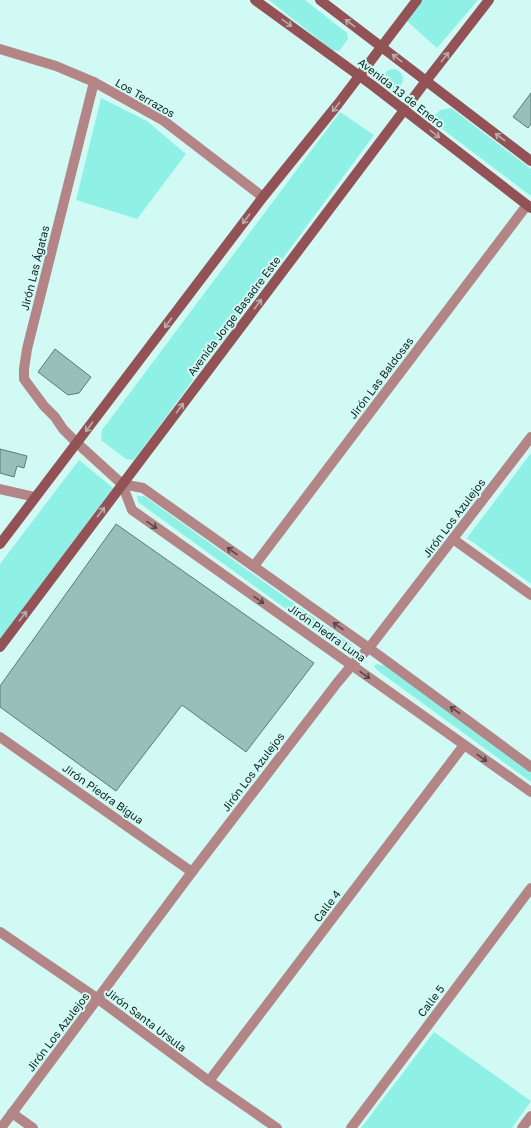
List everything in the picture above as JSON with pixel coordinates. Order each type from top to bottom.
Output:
[{"type":"main road","name":"Avenida 13 de Enero","points":[[255,0],[359,75],[529,207]]},
{"type":"main road","points":[[320,0],[531,160]]},
{"type":"main road","points":[[0,544],[263,197],[338,104],[416,0]]},
{"type":"main road","name":"Avenida Jorge Basadre Este","points":[[0,647],[426,81],[489,0]]},
{"type":"street","name":"Los Terrazos","points":[[0,49],[56,66],[94,82],[164,121],[263,197]]},
{"type":"street","name":"Jirón Las Ágatas","points":[[77,443],[63,429],[31,389],[24,379],[24,369],[27,349],[94,82]]},
{"type":"street","name":"Jirón Las Baldosas","points":[[254,566],[529,207]]},
{"type":"street","name":"Jirón Los Azulejos","points":[[1,1128],[192,872],[337,683],[369,648],[531,437]]},
{"type":"street","name":"Jirón Piedra Luna","points":[[77,443],[122,484],[132,510],[531,792]]},
{"type":"street","name":"Jirón Piedra Luna","points":[[122,484],[143,488],[369,648],[531,767]]},
{"type":"street","points":[[0,489],[35,497]]},
{"type":"street","points":[[453,540],[531,595]]},
{"type":"street","name":"Jirón Piedra Bigua","points":[[0,737],[192,872]]},
{"type":"street","name":"Calle 4","points":[[209,1081],[464,744]]},
{"type":"street","name":"Calle 5","points":[[352,1128],[531,888]]},
{"type":"street","name":"Jirón Santa Ursula","points":[[0,932],[98,999],[209,1081],[277,1128]]},
{"type":"street","points":[[12,1114],[33,1128]]},
{"type":"street","points":[[522,1128],[531,1116]]},
{"type":"shaded area","points":[[269,0],[305,0],[347,33],[348,39],[339,51],[332,50]]},
{"type":"shaded area","points":[[422,0],[478,0],[437,48],[407,21]]},
{"type":"shaded area","points":[[389,69],[397,69],[403,75],[403,83],[397,89],[389,89],[383,83],[383,75]]},
{"type":"shaded area","points":[[101,98],[147,121],[186,154],[137,219],[76,200]]},
{"type":"shaded area","points":[[451,108],[531,169],[531,196],[437,125],[434,116],[440,110]]},
{"type":"shaded area","points":[[340,112],[374,135],[134,460],[126,459],[101,440],[102,430]]},
{"type":"shaded area","points":[[531,453],[531,584],[467,538]]},
{"type":"shaded area","points":[[79,460],[113,488],[0,639],[0,564]]},
{"type":"shaded area","points":[[137,496],[144,496],[352,645],[354,650],[348,650],[336,645],[138,502]]},
{"type":"shaded area","points":[[377,664],[385,666],[531,771],[531,782],[377,670],[374,666]]},
{"type":"shaded area","points":[[434,1032],[531,1101],[512,1128],[361,1128]]},
{"type":"building","points":[[531,93],[531,124],[528,128],[513,117]]},
{"type":"building","points":[[55,349],[91,377],[79,393],[68,395],[38,372]]},
{"type":"building","points":[[0,449],[27,456],[24,468],[17,466],[14,477],[0,473]]},
{"type":"building","points":[[116,524],[314,663],[246,752],[182,705],[116,791],[0,707],[0,686]]}]
